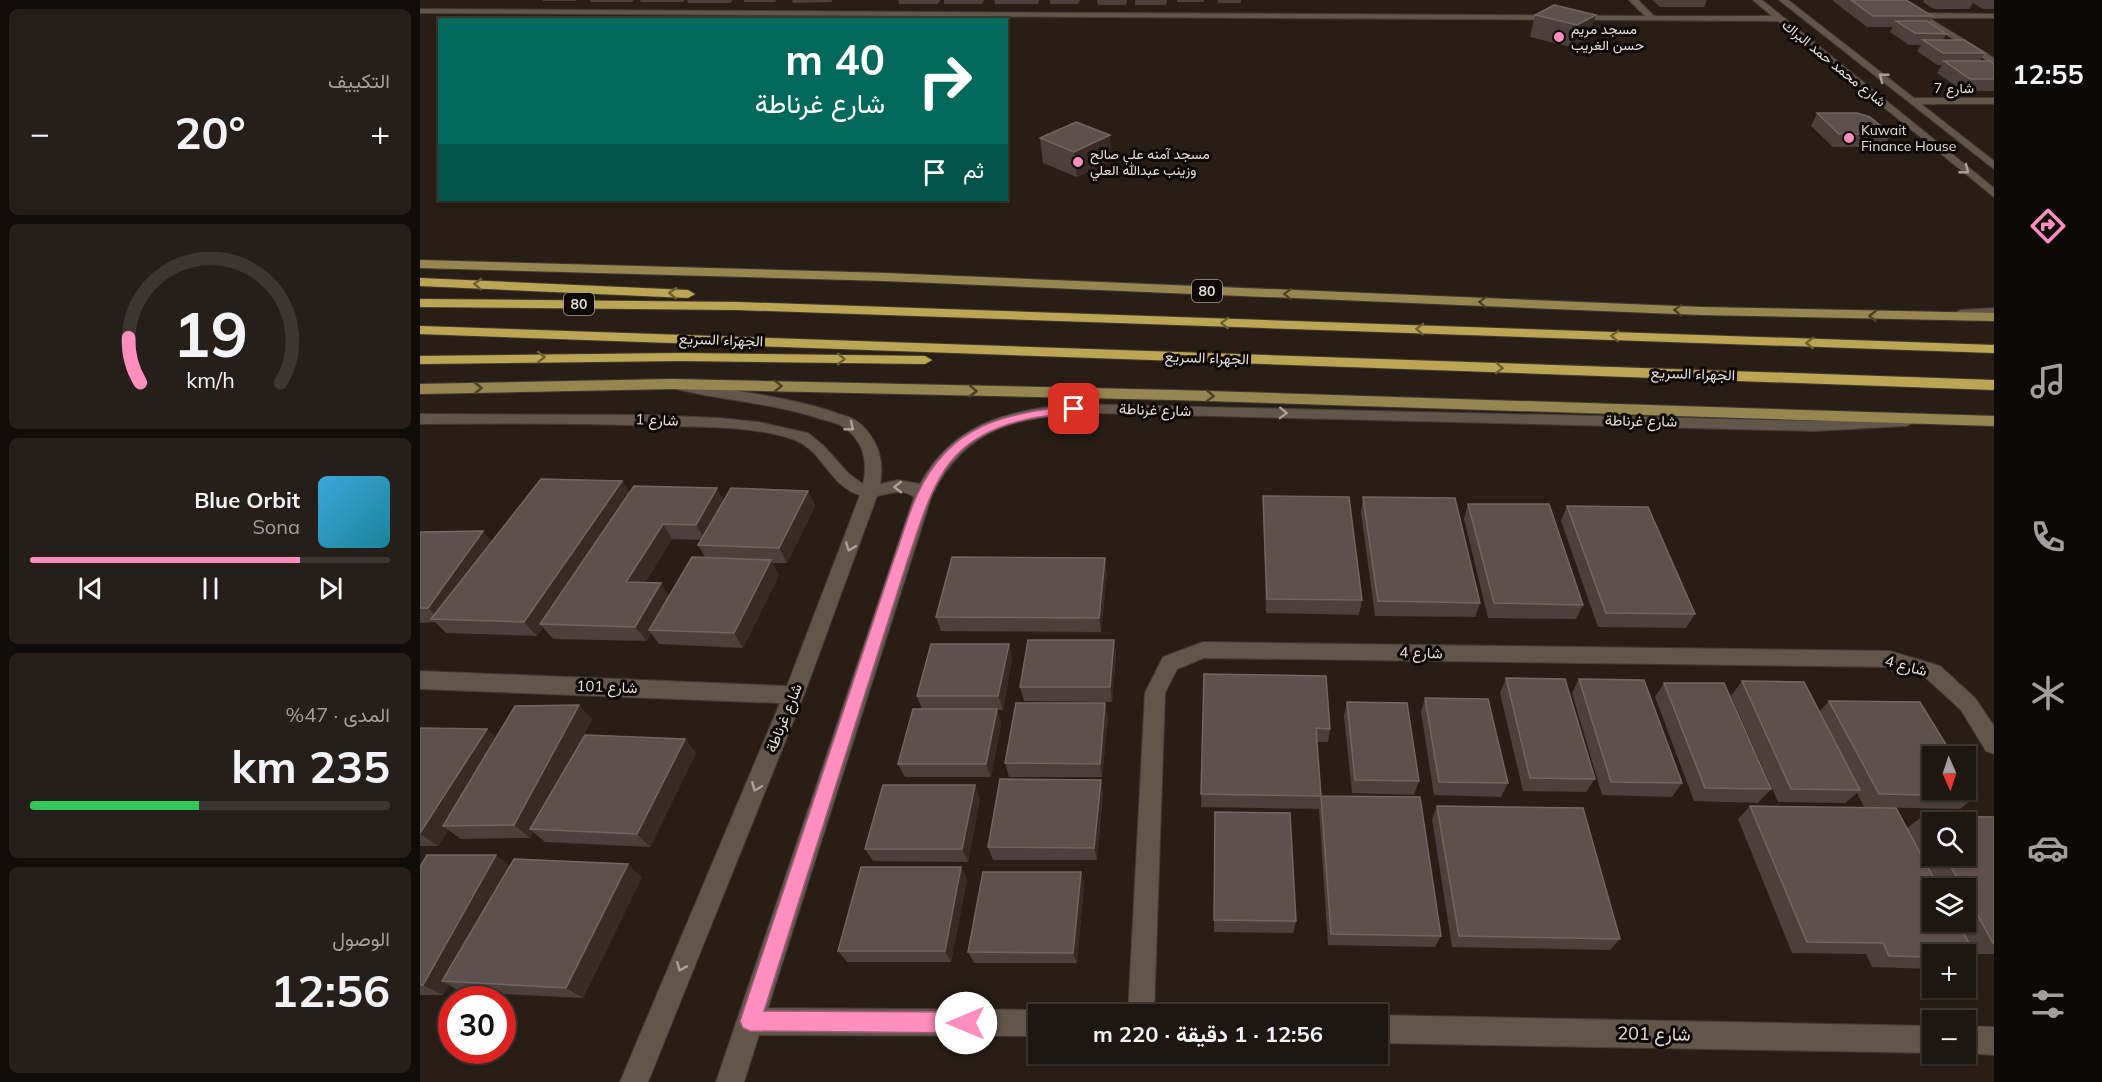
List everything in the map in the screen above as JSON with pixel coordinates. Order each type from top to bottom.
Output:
[{"type":"highway","points":[[420,282],[685,293],[793,308]]},
{"type":"highway","name":"80","points":[[420,303],[793,308],[1994,349]]},
{"type":"highway","name":"الجهراء السريع","points":[[420,330],[1994,385]]},
{"type":"highway","points":[[1933,347],[1994,337]]},
{"type":"highway","points":[[420,360],[680,357],[1356,364]]},
{"type":"highway","points":[[1852,379],[1994,395]]},
{"type":"main road","name":"80","points":[[420,264],[874,277],[1654,309],[1994,317]]},
{"type":"main road","points":[[420,389],[672,384],[1174,395],[1994,421]]},
{"type":"street","points":[[1633,0],[1652,18]]},
{"type":"street","name":"شارع محمد حمد البراك","points":[[1757,0],[1994,194]]},
{"type":"street","name":"شارع محمد حمد البراك","points":[[1783,0],[1994,166]]},
{"type":"street","points":[[1896,0],[1994,62]]},
{"type":"street","points":[[420,11],[866,10],[1780,19]]},
{"type":"street","points":[[1920,15],[1994,16]]},
{"type":"street","points":[[1982,54],[1994,54]]},
{"type":"street","name":"شارع 7","points":[[1913,101],[1994,102]]},
{"type":"street","points":[[1938,148],[1961,154],[1970,153],[1971,149]]},
{"type":"street","points":[[1900,316],[1994,312]]},
{"type":"street","name":"شارع غرناطة","points":[[634,1082],[794,695],[870,492],[876,468],[866,441],[849,423],[833,416],[782,403],[672,384]]},
{"type":"street","name":"شارع غرناطة","points":[[730,1082],[923,495],[936,470],[949,453],[965,440],[1002,423],[1058,409],[1091,408],[1815,426],[1930,419]]},
{"type":"street","name":"شارع 1","points":[[420,418],[641,420],[726,423],[769,429],[802,437],[825,456],[849,484],[870,492]]},
{"type":"street","points":[[870,492],[894,486],[905,486],[916,489],[923,495]]},
{"type":"street","name":"شارع 4","points":[[1141,1004],[1155,693],[1170,663],[1203,650],[1890,659],[1933,672],[1968,704],[1994,744]]},
{"type":"street","name":"شارع 101","points":[[420,680],[794,695]]},
{"type":"street","points":[[750,1021],[1028,1023]]},
{"type":"street","name":"شارع 201","points":[[1388,1029],[1922,1040]]},
{"type":"street","points":[[1976,1040],[1994,1041]]},
{"type":"building","points":[[1851,0],[1906,0],[1932,16],[1873,16]]},
{"type":"building","points":[[1554,5],[1596,15],[1577,25],[1535,15]]},
{"type":"building","points":[[1896,21],[1927,21],[1946,34],[1915,33]]},
{"type":"building","points":[[1923,40],[1964,40],[1985,53],[1943,53]]},
{"type":"building","points":[[1944,61],[1990,61],[1994,64],[1994,79],[1970,79]]},
{"type":"building","points":[[1817,113],[1857,113],[1870,117],[1891,134],[1839,134]]},
{"type":"building","points":[[1076,122],[1110,135],[1074,152],[1040,138]]},
{"type":"building","points":[[541,479],[622,481],[524,622],[431,619]]},
{"type":"building","points":[[634,486],[717,488],[696,525],[663,524],[626,582],[661,583],[635,627],[540,624]]},
{"type":"building","points":[[731,488],[808,491],[779,548],[698,545]]},
{"type":"building","points":[[1263,496],[1349,497],[1362,600],[1267,599]]},
{"type":"building","points":[[1363,497],[1455,498],[1480,603],[1378,601]]},
{"type":"building","points":[[1468,504],[1549,504],[1583,605],[1494,603]]},
{"type":"building","points":[[1567,506],[1648,507],[1695,614],[1606,613]]},
{"type":"building","points":[[483,531],[428,608],[420,608],[420,532]]},
{"type":"building","points":[[692,557],[771,560],[734,633],[649,630]]},
{"type":"building","points":[[952,557],[1105,558],[1099,618],[936,617]]},
{"type":"building","points":[[1028,640],[1114,640],[1110,687],[1020,687]]},
{"type":"building","points":[[931,644],[1009,644],[998,696],[917,696]]},
{"type":"building","points":[[1204,674],[1326,676],[1330,729],[1316,728],[1321,796],[1201,794]]},
{"type":"building","points":[[1506,678],[1565,679],[1595,779],[1530,778]]},
{"type":"building","points":[[1579,679],[1644,680],[1682,783],[1611,782]]},
{"type":"building","points":[[1742,681],[1804,682],[1860,790],[1791,789]]},
{"type":"building","points":[[1664,683],[1724,683],[1771,789],[1705,788]]},
{"type":"building","points":[[1425,698],[1488,699],[1508,783],[1439,782]]},
{"type":"building","points":[[1829,701],[1920,702],[1947,746],[1922,746],[1922,795],[1879,794]]},
{"type":"building","points":[[1347,702],[1407,703],[1419,781],[1355,780]]},
{"type":"building","points":[[1016,703],[1105,703],[1100,764],[1005,763]]},
{"type":"building","points":[[579,705],[514,825],[443,826],[515,706]]},
{"type":"building","points":[[913,709],[997,709],[986,764],[898,764]]},
{"type":"building","points":[[420,728],[487,729],[420,833]]},
{"type":"building","points":[[585,735],[685,739],[637,834],[530,829]]},
{"type":"building","points":[[1000,779],[1101,780],[1094,848],[988,847]]},
{"type":"building","points":[[883,785],[975,785],[962,849],[865,849]]},
{"type":"building","points":[[1321,796],[1420,797],[1441,936],[1331,934]]},
{"type":"building","points":[[1437,806],[1583,808],[1620,939],[1459,936]]},
{"type":"building","points":[[1750,806],[1896,808],[1922,856],[1922,866],[1927,866],[1934,878],[1922,878],[1922,932],[1963,932],[1969,944],[1922,944],[1922,957],[1889,956],[1883,943],[1807,942]]},
{"type":"building","points":[[1215,812],[1290,813],[1296,921],[1214,920]]},
{"type":"building","points":[[1976,817],[1994,817],[1994,943],[1976,912],[1976,878],[1957,878],[1950,866],[1976,866]]},
{"type":"building","points":[[427,855],[496,855],[423,985],[420,985],[420,867]]},
{"type":"building","points":[[514,859],[628,864],[566,988],[442,981]]},
{"type":"building","points":[[861,867],[961,867],[945,951],[838,951]]},
{"type":"building","points":[[983,872],[1081,872],[1073,953],[968,952]]},
{"type":"place","name":"مسجد مريم حسن الغريب","points":[[1559,37]]},
{"type":"place","name":"Kuwait Finance House","points":[[1849,138]]},
{"type":"place","name":"مسجد آمنه علي صالح وزينب عبدالله العلي","points":[[1078,162]]},
{"type":"route","points":[[966,1023],[750,1021],[901,559],[923,495],[936,470],[949,453],[982,430],[1030,415],[1058,409],[1074,409]]}]
